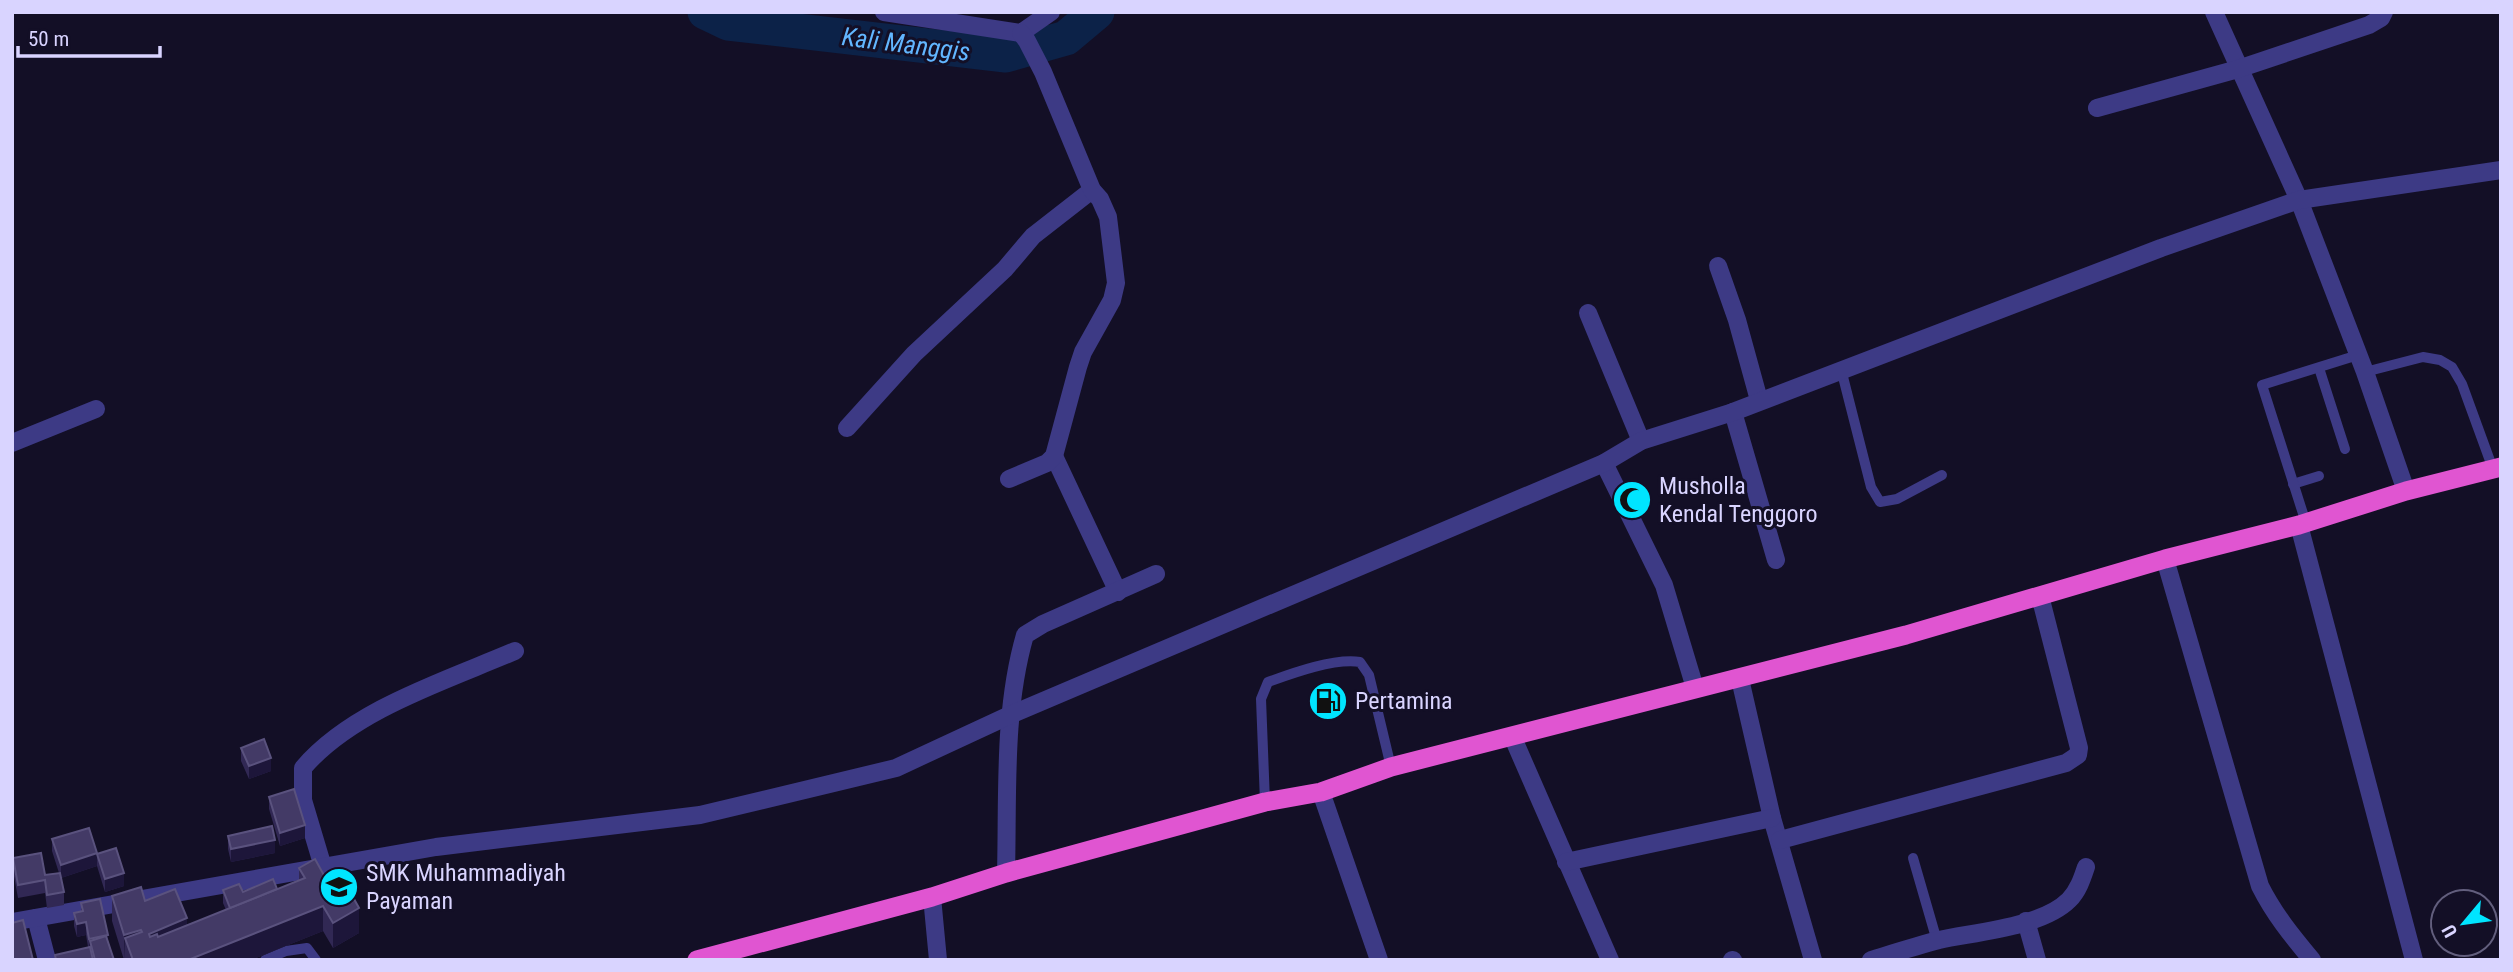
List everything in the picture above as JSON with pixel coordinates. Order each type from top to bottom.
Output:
[{"type":"highway","points":[[703,959],[1265,802],[1321,792],[1391,767],[1513,738],[1695,688],[1740,679],[1906,635],[2165,559],[2302,524],[2406,491],[2497,468]]},
{"type":"street","points":[[884,12],[904,13],[1024,37]]},
{"type":"street","points":[[1024,37],[1051,12]]},
{"type":"street","points":[[2214,12],[2300,200],[2362,363],[2406,491]]},
{"type":"street","points":[[2097,108],[2238,69],[2369,25],[2381,18],[2384,12]]},
{"type":"street","points":[[1009,479],[1047,463],[1054,456],[1083,352],[1112,300],[1116,283],[1108,217],[1100,199],[1091,190],[1043,72],[1024,37]]},
{"type":"street","points":[[12,922],[436,847],[700,815],[896,768],[1010,715],[1604,463],[1641,441],[1733,412],[2161,248],[2300,200],[2501,170]]},
{"type":"street","points":[[847,428],[914,354],[1005,269],[1033,236],[1091,190]]},
{"type":"street","points":[[1717,267],[1737,320],[1759,400]]},
{"type":"street","points":[[1588,313],[1641,441]]},
{"type":"street","points":[[12,443],[96,408]]},
{"type":"street","points":[[1733,412],[1776,560]]},
{"type":"street","points":[[1054,456],[1118,592]]},
{"type":"street","points":[[1604,463],[1664,585],[1695,688]]},
{"type":"street","points":[[2302,524],[2414,960]]},
{"type":"street","points":[[2165,559],[2260,886],[2285,929],[2312,960]]},
{"type":"street","points":[[1006,873],[1010,715],[1019,654],[1025,635],[1043,624],[1156,574]]},
{"type":"street","points":[[1780,840],[2066,763],[2078,755],[2080,748],[2040,596]]},
{"type":"street","points":[[323,867],[303,800],[303,768],[318,751],[364,718],[514,651]]},
{"type":"street","points":[[1740,679],[1772,818],[1814,960]]},
{"type":"street","points":[[1513,738],[1610,960]]},
{"type":"street","points":[[1321,792],[1379,960]]},
{"type":"street","points":[[1566,862],[1772,818]]},
{"type":"street","points":[[1871,960],[1937,941],[2026,921],[2051,912],[2068,901],[2078,888],[2086,867]]},
{"type":"street","points":[[932,897],[938,960]]},
{"type":"street","points":[[36,918],[47,960]]},
{"type":"street","points":[[2026,921],[2037,960]]},
{"type":"lane","points":[[2302,524],[2293,484],[2262,386],[2319,368],[2423,357],[2440,360],[2452,367],[2462,384],[2497,468]]},
{"type":"lane","points":[[2319,368],[2345,449]]},
{"type":"lane","points":[[1841,369],[1871,486],[1880,502],[1897,499],[1942,475]]},
{"type":"lane","points":[[2293,484],[2319,476]]},
{"type":"lane","points":[[1265,802],[1261,699],[1268,682],[1282,677],[1346,660],[1360,662],[1370,675],[1391,767]]},
{"type":"lane","points":[[1913,858],[1937,941]]},
{"type":"lane","points":[[265,960],[286,951],[307,948],[316,960]]},
{"type":"building","points":[[264,739],[271,758],[249,766],[241,748]]},
{"type":"building","points":[[294,789],[305,825],[280,833],[269,797]]},
{"type":"building","points":[[272,826],[275,840],[231,849],[228,836]]},
{"type":"building","points":[[89,828],[97,853],[61,865],[52,839]]},
{"type":"building","points":[[116,848],[124,873],[105,879],[97,854]]},
{"type":"building","points":[[41,853],[45,875],[60,873],[64,892],[47,895],[45,880],[18,885],[13,858]]},
{"type":"building","points":[[315,859],[326,879],[339,872],[359,908],[333,923],[323,906],[188,960],[133,960],[125,938],[142,932],[141,930],[124,935],[112,896],[141,887],[145,901],[175,889],[187,918],[149,934],[150,937],[157,934],[158,937],[305,878],[299,868]]},
{"type":"building","points":[[273,879],[277,889],[230,908],[223,890],[239,884],[243,892]]},
{"type":"building","points":[[100,899],[108,935],[89,939],[86,922],[77,924],[74,913],[83,911],[81,903]]},
{"type":"building","points":[[23,920],[33,960],[12,960],[12,923]]},
{"type":"building","points":[[106,936],[114,960],[95,960],[90,941]]},
{"type":"building","points":[[90,947],[93,960],[56,960],[55,955]]},
{"type":"waterway","name":"Kali Manggis","points":[[705,12],[728,23],[1006,55],[1066,38],[1097,12]]},
{"type":"place","name":"Musholla Kendal Tenggoro","points":[[1632,500]]},
{"type":"place","name":"Pertamina","points":[[1328,701]]},
{"type":"place","name":"SMK Muhammadiyah Payaman","points":[[339,887]]}]
